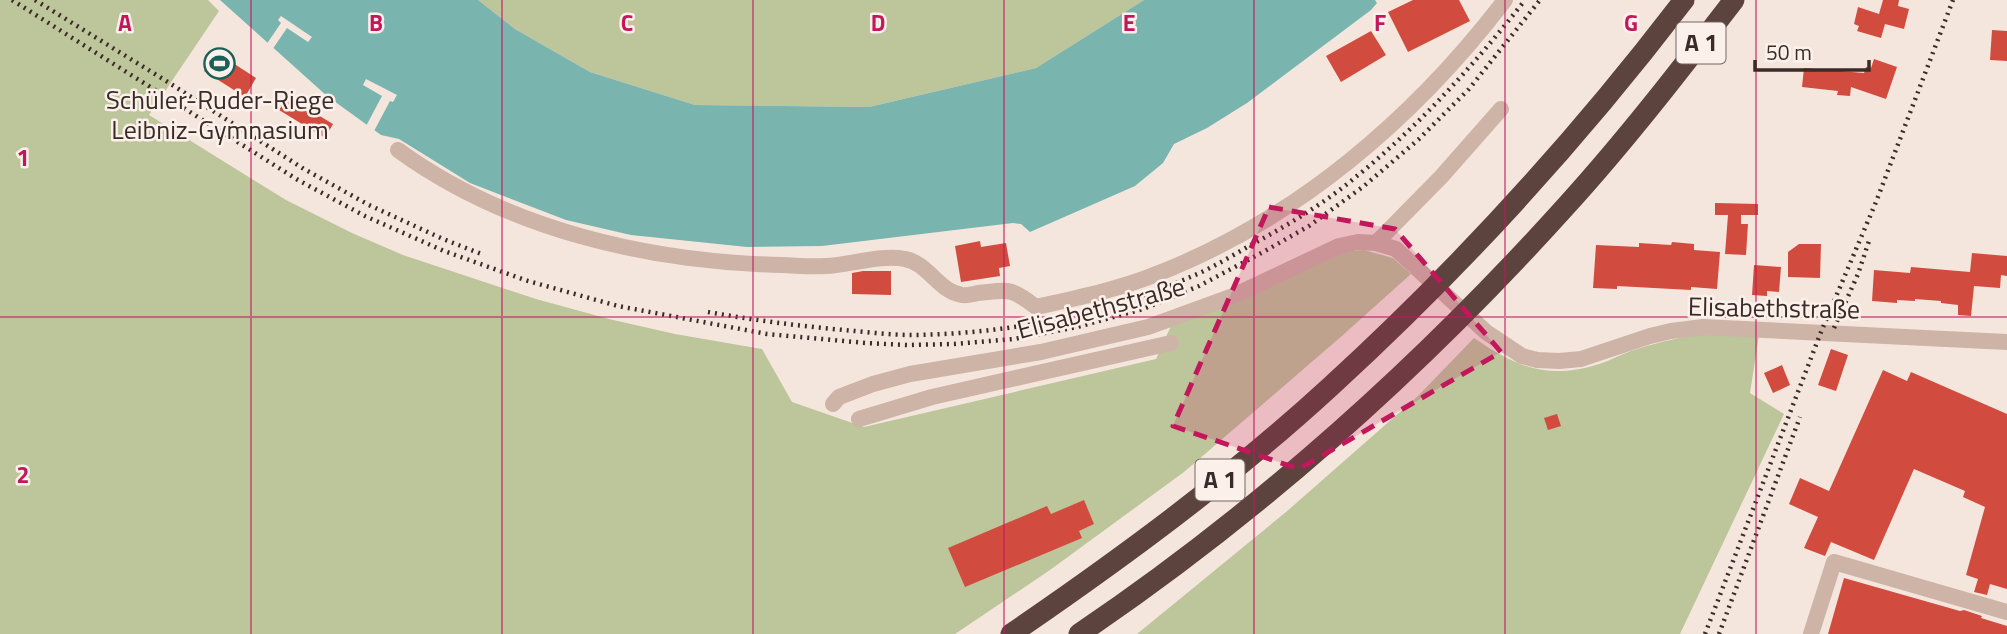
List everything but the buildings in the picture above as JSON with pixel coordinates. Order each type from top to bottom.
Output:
[{"type":"highway","name":"A 1","points":[[1011,634],[1081,586],[1249,457],[1330,388],[1414,307],[1527,190],[1596,110],[1684,0]]},
{"type":"highway","name":"A 1","points":[[1079,634],[1192,552],[1276,486],[1431,345],[1569,204],[1734,0]]},
{"type":"street","points":[[398,150],[427,172],[466,192],[573,235],[639,251],[755,265],[825,266],[904,258],[921,265],[949,290],[962,295],[1011,290],[1036,307],[1107,291],[1154,275],[1206,252],[1291,204],[1359,154],[1433,86],[1505,0]]},
{"type":"street","points":[[1376,243],[1441,177],[1501,109]]},
{"type":"street","name":"Elisabethstraße","points":[[833,404],[839,397],[910,374],[1041,352],[1148,327],[1233,296],[1339,246],[1358,242],[1376,243],[1396,249],[1486,332],[1522,356],[1537,360],[1581,359],[1650,336],[1703,327],[2007,342]]},
{"type":"street","points":[[859,419],[932,397],[1171,343]]},
{"type":"street","points":[[1811,634],[1834,562],[2007,612]]},
{"type":"highlighted area","points":[[1269,207],[1395,229],[1501,352],[1299,469],[1173,426]]},
{"type":"green space","points":[[0,0],[208,0],[219,11],[149,115],[286,200],[403,255],[536,299],[609,319],[762,349],[792,402],[864,427],[1156,359],[1171,326],[1340,252],[1364,250],[1393,258],[1411,274],[1184,472],[1050,570],[955,634],[0,634]]},
{"type":"green space","points":[[478,0],[1144,0],[1036,68],[869,107],[695,105],[590,72],[515,29]]},
{"type":"green space","points":[[1711,331],[1759,335],[1750,393],[1784,414],[1680,634],[1137,634],[1286,512],[1417,397],[1474,338],[1517,363],[1532,368],[1562,371],[1596,365],[1646,346]]},
{"type":"water","points":[[220,0],[478,0],[515,29],[590,72],[695,105],[869,107],[1036,68],[1144,0],[1375,0],[1377,3],[1247,103],[1207,128],[1174,144],[1163,163],[1135,186],[1030,232],[1021,224],[1013,223],[822,246],[747,247],[631,235],[566,220],[470,183],[399,139],[381,135],[327,96]]},
{"type":"pier","points":[[281,16],[312,37],[308,42],[287,28],[272,50],[266,45],[281,23],[278,20]]},
{"type":"pier","points":[[366,79],[397,95],[393,102],[390,101],[373,133],[365,128],[382,96],[363,85]]},
{"type":"railway","points":[[12,0],[298,180],[365,216],[444,251],[528,281],[618,306],[767,334],[907,345],[1014,339],[1077,327],[1143,309],[1199,286],[1265,251],[1309,226],[1364,186],[1419,139],[1469,89],[1540,0]]},
{"type":"railway","points":[[35,0],[304,169],[369,205],[484,255]]},
{"type":"railway","points":[[708,312],[793,325],[878,333],[948,334],[1057,319],[1162,289],[1223,261],[1345,186],[1425,115],[1487,47],[1525,0]]},
{"type":"railway","points":[[1705,634],[1953,0]]},
{"type":"railway","points":[[1834,328],[1858,274],[1869,241]]},
{"type":"railway","points":[[1719,634],[1800,417]]},
{"type":"place","name":"Schüler-Ruder-Riege Leibniz-Gymnasium","points":[[220,64]]}]
